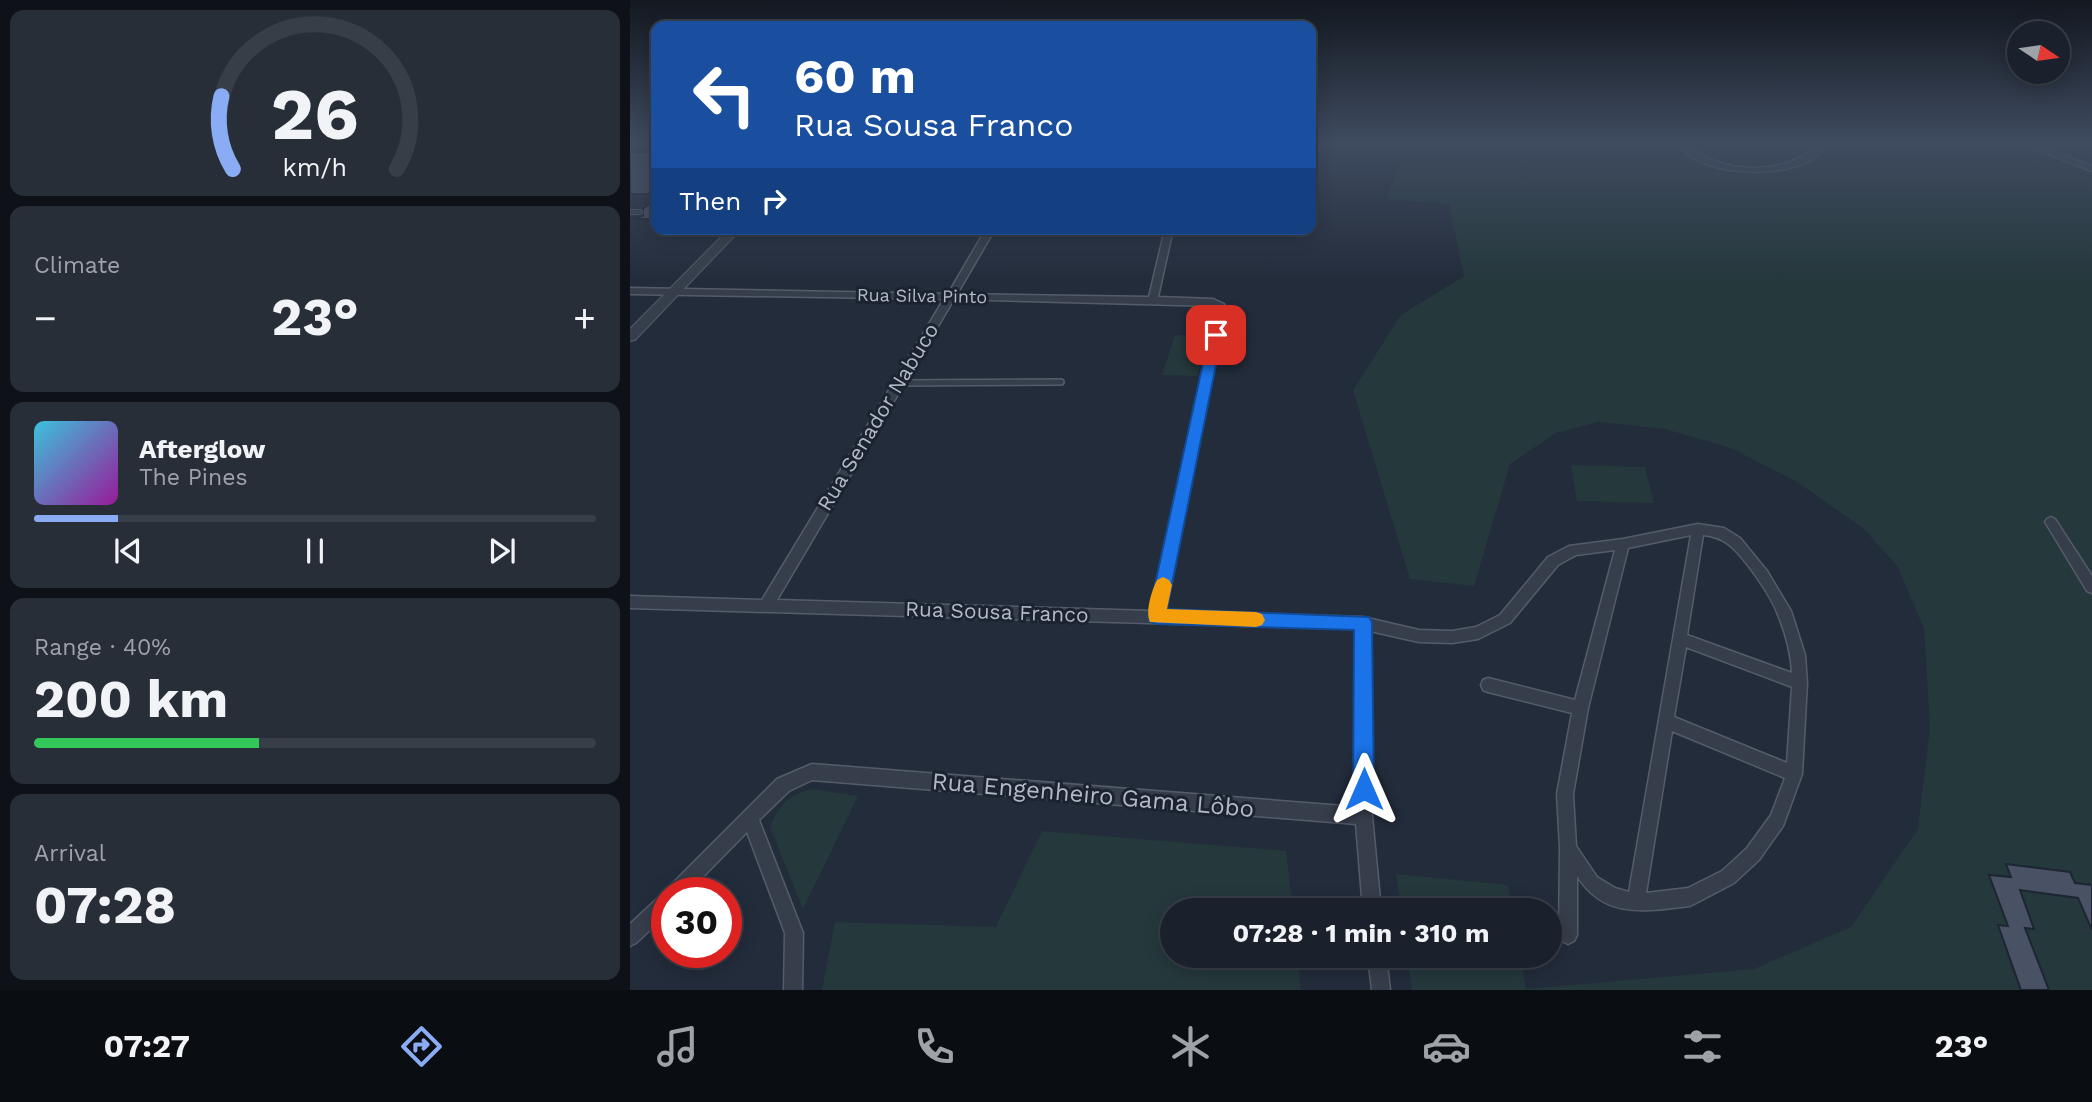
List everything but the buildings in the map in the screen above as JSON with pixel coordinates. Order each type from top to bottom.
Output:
[{"type":"street","points":[[630,337],[730,235]]},
{"type":"street","name":"Rua Senador Nabuco","points":[[766,606],[987,235]]},
{"type":"street","points":[[1153,300],[1168,235]]},
{"type":"street","name":"Rua Silva Pinto","points":[[630,291],[1213,302],[1221,309],[1157,617]]},
{"type":"street","points":[[2051,522],[2092,587]]},
{"type":"street","points":[[1568,848],[1591,883],[1611,896],[1636,903],[1690,897],[1728,877],[1753,854],[1777,820],[1794,774],[1800,683],[1798,655],[1784,611],[1762,575],[1735,542],[1719,532],[1698,529],[1636,903]]},
{"type":"street","name":"Rua Sousa Franco","points":[[630,602],[1363,622],[1419,636],[1452,637],[1478,633],[1506,620],[1553,561],[1574,550],[1623,544],[1698,529]]},
{"type":"street","points":[[1568,934],[1565,794],[1580,708],[1623,544]]},
{"type":"street","points":[[1363,622],[1364,816],[1370,898]]},
{"type":"street","points":[[1681,639],[1800,683]]},
{"type":"street","points":[[1488,685],[1580,708]]},
{"type":"street","points":[[1667,721],[1794,774]]},
{"type":"street","name":"Rua Engenheiro Gama Lôbo","points":[[692,877],[783,785],[812,772],[1364,816]]},
{"type":"street","points":[[751,820],[794,933],[793,990]]},
{"type":"street","points":[[630,937],[651,917]]},
{"type":"street","points":[[1378,968],[1381,990]]},
{"type":"lane","points":[[630,212],[640,212]]},
{"type":"lane","points":[[898,383],[1061,382]]},
{"type":"green space","points":[[1390,188],[2092,188],[2092,990],[1412,990],[1409,968],[1522,968],[1526,989],[1754,969],[1851,927],[1918,829],[1930,727],[1924,629],[1898,567],[1863,528],[1797,482],[1731,448],[1665,429],[1598,422],[1556,433],[1510,464],[1474,586],[1410,579],[1353,390],[1401,315],[1464,276],[1449,204],[1387,199]]},
{"type":"green space","points":[[1175,335],[1209,336],[1197,376],[1162,375]]},
{"type":"green space","points":[[1571,465],[1645,467],[1654,503],[1577,501]]},
{"type":"green space","points":[[811,789],[858,796],[803,909],[770,827],[785,802]]},
{"type":"green space","points":[[1042,831],[1286,851],[1292,898],[1160,898],[1160,968],[1298,968],[1301,990],[822,990],[835,922],[996,927]]},
{"type":"green space","points":[[1396,874],[1508,885],[1510,898],[1399,898]]},
{"type":"slow traffic","points":[[1163,585],[1157,617],[1256,620]]},
{"type":"route","points":[[1216,335],[1157,617],[1363,622],[1364,789]]}]
